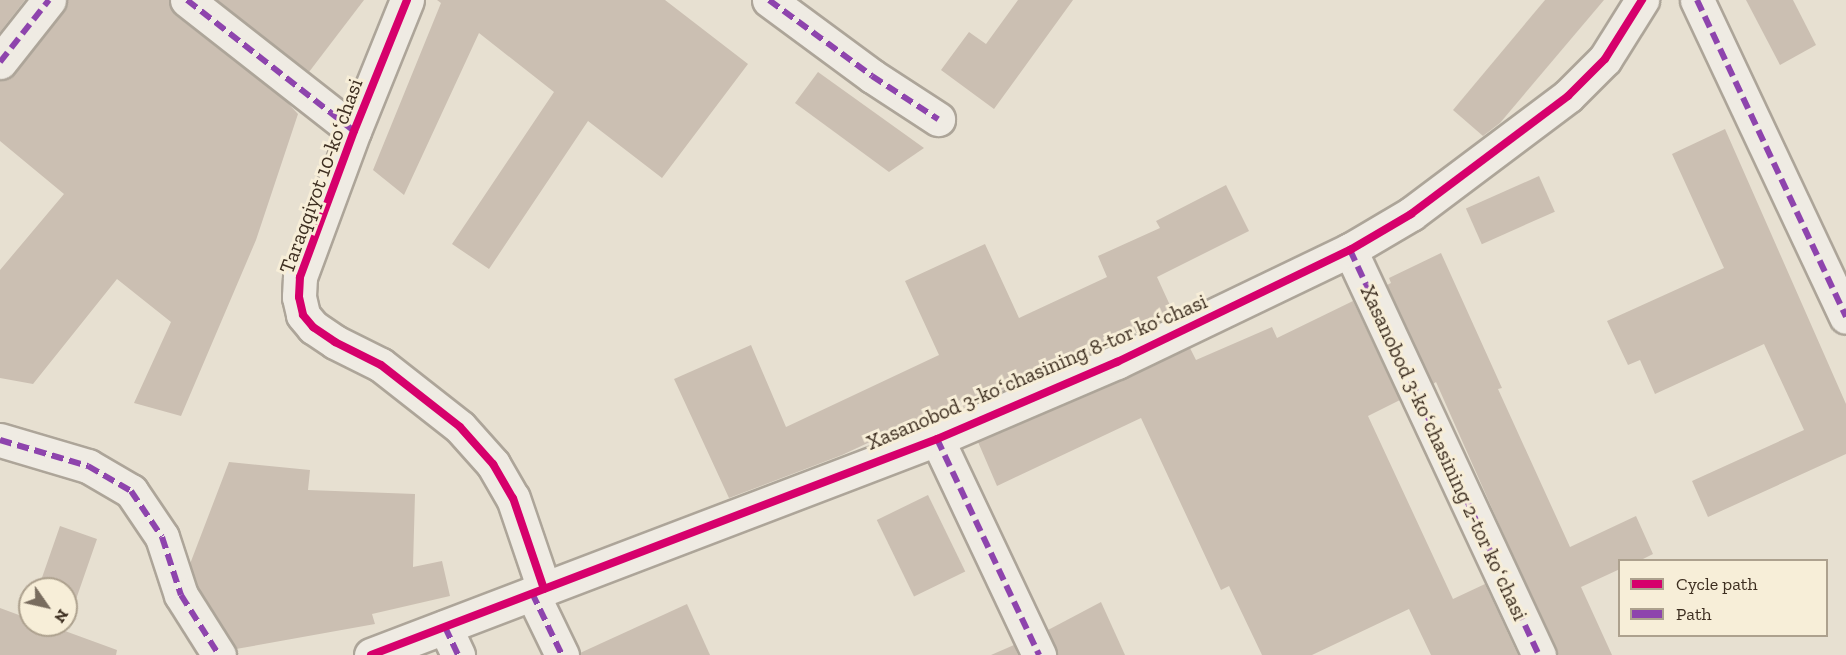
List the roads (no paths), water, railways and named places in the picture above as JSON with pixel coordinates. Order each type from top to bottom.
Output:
[{"type":"street","points":[[0,62],[49,0]]},
{"type":"street","points":[[187,0],[354,131]]},
{"type":"street","name":"Taraqqiyot 10-koʻchasi","points":[[407,0],[354,131],[300,277],[298,297],[303,315],[313,327],[335,342],[381,365],[460,427],[493,464],[513,498],[538,591]]},
{"type":"street","points":[[769,0],[872,76],[938,119]]},
{"type":"street","name":"Xasanobod 3-koʻchasining 8-tor koʻchasi","points":[[371,655],[451,641],[538,591],[937,439],[1117,362],[1350,250],[1411,214],[1568,96],[1605,59],[1642,0]]},
{"type":"street","points":[[1697,0],[1846,317]]},
{"type":"street","name":"Xasanobod 3-koʻchasining 2-tor koʻchasi","points":[[1350,250],[1539,655]]},
{"type":"street","points":[[937,439],[1039,655]]},
{"type":"street","points":[[0,440],[88,466],[131,491],[162,537],[182,595],[219,655]]},
{"type":"street","points":[[538,591],[562,655]]}]
